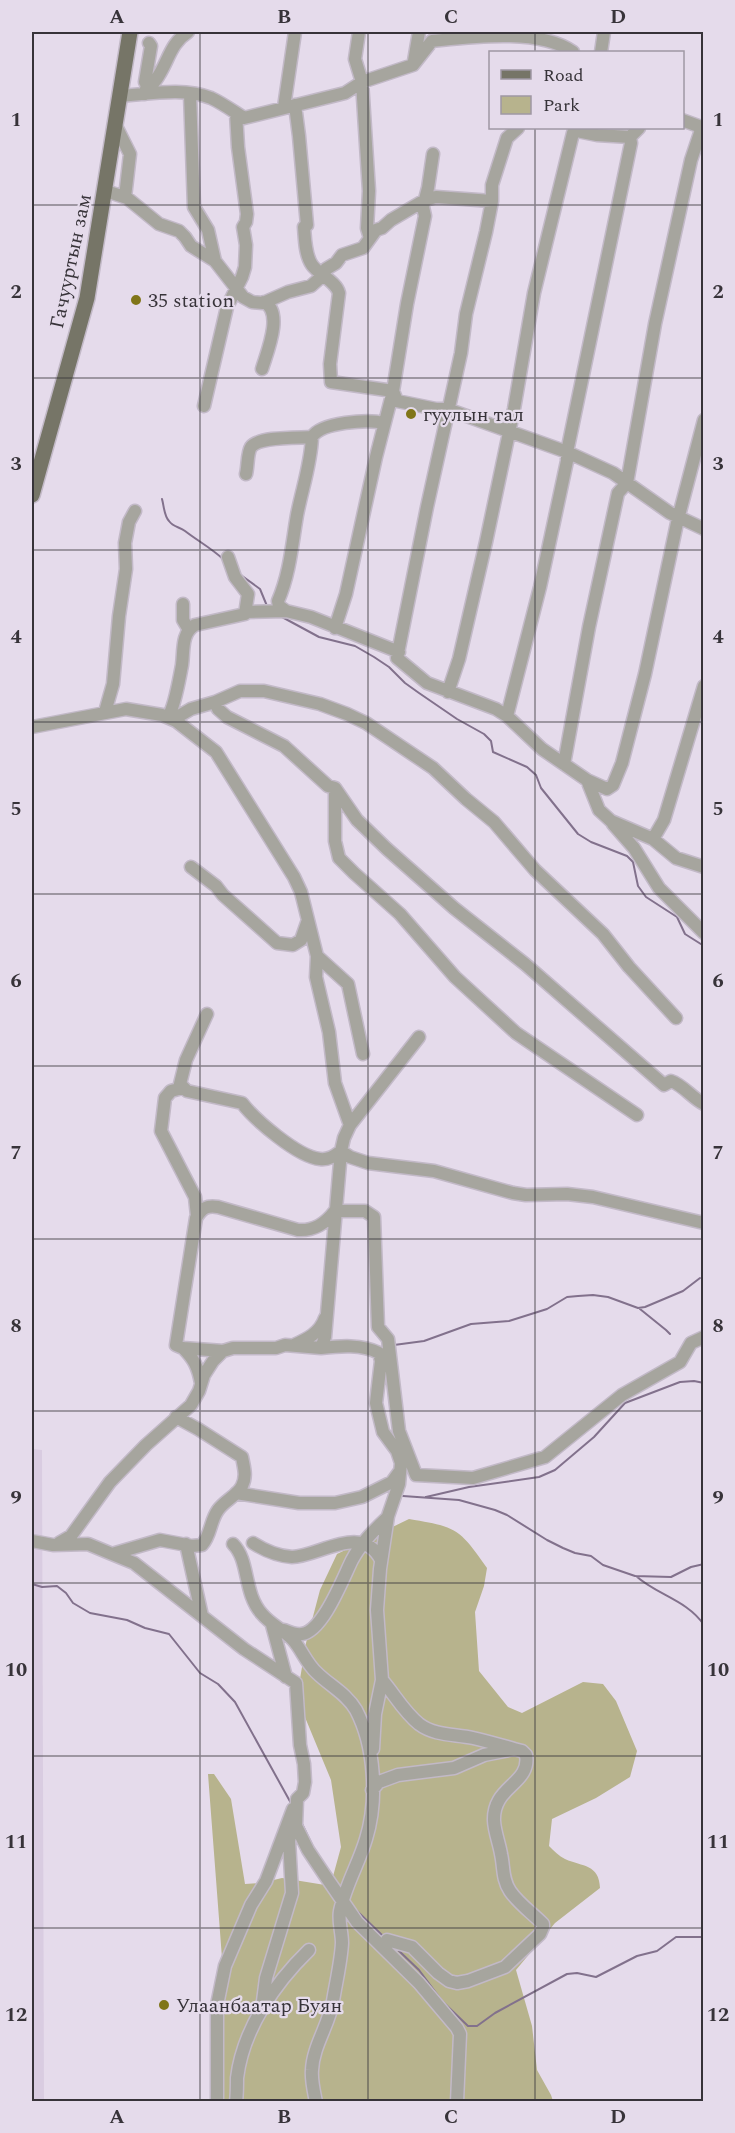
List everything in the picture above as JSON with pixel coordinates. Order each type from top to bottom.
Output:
[{"type":"main road","name":"Гачууртын зам","points":[[32,495],[87,298],[130,32]]},
{"type":"street","points":[[145,94],[149,85],[160,74],[174,42],[188,32]]},
{"type":"street","points":[[294,32],[289,106],[306,213],[307,225],[304,227],[306,248],[311,264],[337,287],[339,293],[330,364],[331,382],[393,391]]},
{"type":"street","points":[[359,32],[356,59],[362,82],[369,191],[367,228],[370,238]]},
{"type":"street","points":[[413,65],[419,32]]},
{"type":"street","points":[[601,51],[604,32]]},
{"type":"street","points":[[120,96],[168,92],[190,94],[209,98],[244,118],[345,93],[362,82],[413,65],[432,40],[480,34],[542,36],[572,51]]},
{"type":"street","points":[[145,94],[151,46],[149,43]]},
{"type":"street","points":[[190,94],[194,207],[208,230],[215,261]]},
{"type":"street","points":[[204,406],[227,307],[245,267],[246,245],[243,227],[247,214],[238,147],[237,113]]},
{"type":"street","points":[[564,765],[589,627],[618,493],[627,483],[655,324],[691,160],[703,128],[684,121]]},
{"type":"street","points":[[116,126],[130,154],[125,197]]},
{"type":"street","points":[[517,129],[507,138],[503,146],[492,185],[492,201],[466,314],[453,393],[447,410],[397,658],[427,683],[495,709],[507,716],[536,744],[587,780],[607,789],[613,785],[622,763],[645,674],[677,523],[704,420]]},
{"type":"street","points":[[447,692],[459,659],[523,366],[528,321],[571,130],[610,136],[635,132]]},
{"type":"street","points":[[507,716],[540,587],[635,132]]},
{"type":"street","points":[[335,628],[346,594],[393,391],[407,303],[425,216],[423,207],[433,154]]},
{"type":"street","points":[[106,191],[125,197],[159,224],[179,231],[191,246],[215,261],[247,300],[264,302],[270,306],[274,314],[273,326],[262,369]]},
{"type":"street","points":[[264,302],[310,286],[342,255],[363,248],[376,230],[425,200],[436,197],[492,201]]},
{"type":"street","points":[[393,391],[397,401],[447,410],[567,453],[613,473],[680,518],[704,529]]},
{"type":"street","points":[[286,611],[279,606],[278,601],[289,568],[297,515],[312,451],[312,437],[318,430],[331,426],[376,421],[384,423]]},
{"type":"street","points":[[246,474],[250,447],[255,443],[271,439],[312,437]]},
{"type":"street","points":[[105,712],[113,684],[118,616],[126,569],[125,543],[129,522],[135,511]]},
{"type":"street","points":[[228,557],[235,577],[248,594],[245,614]]},
{"type":"street","points":[[183,604],[183,620],[189,630]]},
{"type":"street","points":[[176,721],[170,713],[182,666],[183,644],[189,630],[195,625],[247,612],[286,611],[310,617],[399,652]]},
{"type":"street","points":[[653,839],[664,820],[704,686]]},
{"type":"street","points":[[176,721],[179,716],[191,709],[240,691],[264,691],[299,699],[357,719],[433,768],[494,822],[535,870],[603,934],[629,967],[676,1018]]},
{"type":"street","points":[[215,702],[218,709],[227,717],[284,746],[328,786],[335,788],[357,820],[454,908],[525,964],[664,1085],[671,1081],[676,1083],[694,1099],[704,1104]]},
{"type":"street","points":[[32,727],[105,712],[126,709],[142,710],[176,721],[216,752],[294,877],[301,892],[317,956],[316,977],[329,1032],[335,1083],[350,1125]]},
{"type":"street","points":[[587,780],[599,810],[634,848],[659,888],[704,933]]},
{"type":"street","points":[[335,788],[335,841],[339,858],[400,914],[455,977],[516,1033],[637,1115]]},
{"type":"street","points":[[611,821],[653,839],[676,858],[704,867]]},
{"type":"street","points":[[191,867],[216,885],[223,895],[277,943],[293,945],[301,940],[308,919]]},
{"type":"street","points":[[317,956],[348,984],[363,1054]]},
{"type":"street","points":[[182,1088],[180,1084],[186,1060],[207,1014]]},
{"type":"street","points":[[321,1348],[325,1337],[328,1311],[341,1151],[350,1125],[419,1037]]},
{"type":"street","points":[[201,1383],[198,1367],[192,1356],[176,1344],[198,1206],[161,1131],[165,1098],[171,1090],[182,1088],[242,1103],[249,1113],[267,1128],[288,1144],[312,1157],[332,1158],[341,1151]]},
{"type":"street","points":[[341,1151],[350,1157],[368,1163],[434,1171],[513,1194],[567,1194],[593,1197],[704,1222]]},
{"type":"street","points":[[197,1216],[202,1209],[210,1206],[218,1207],[298,1230],[309,1231],[327,1221],[335,1211],[365,1210],[374,1217],[378,1327],[388,1339],[399,1431],[416,1475],[473,1478],[545,1457],[622,1395],[680,1362],[691,1343],[704,1337]]},
{"type":"street","points":[[183,1348],[223,1351],[233,1348],[276,1348],[295,1345],[315,1334],[328,1311]]},
{"type":"street","points":[[285,1345],[321,1348],[366,1347],[380,1353],[376,1403],[383,1432],[397,1451],[401,1463],[399,1484],[388,1517],[381,1560],[377,1610],[382,1680],[374,1722],[372,1811],[367,1837],[339,1915],[342,1943],[332,2010],[314,2055],[311,2072],[316,2102]]},
{"type":"street","points":[[53,1545],[71,1536],[111,1482],[191,1405],[213,1361],[223,1351]]},
{"type":"street","points":[[112,1554],[160,1540],[202,1545],[208,1539],[211,1524],[218,1509],[241,1488],[245,1475],[242,1457],[176,1417]]},
{"type":"street","points":[[236,1493],[299,1503],[335,1503],[362,1497],[392,1482],[401,1470]]},
{"type":"street","points":[[278,1627],[300,1635],[308,1632],[318,1623],[362,1545],[388,1517]]},
{"type":"street","points":[[32,1541],[53,1545],[88,1544],[134,1563],[244,1649],[296,1683],[300,1746],[304,1764],[303,1793],[296,1803],[266,1881],[251,1905],[225,1966],[217,2005],[217,2102]]},
{"type":"street","points":[[253,1543],[277,1554],[293,1557],[348,1542],[371,1547],[378,1552],[381,1560]]},
{"type":"street","points":[[186,1544],[202,1616]]},
{"type":"street","points":[[233,1544],[242,1558],[252,1599],[261,1613],[296,1643],[310,1667],[344,1695],[356,1710],[371,1752],[373,1768]]},
{"type":"street","points":[[278,1627],[286,1677]]},
{"type":"street","points":[[382,1680],[402,1708],[437,1734],[476,1738],[522,1751],[526,1755],[526,1767],[522,1776],[498,1800],[493,1814],[494,1827],[501,1852],[505,1881],[510,1891],[543,1924],[540,1934],[505,1967],[468,1982],[449,1981],[412,1947],[387,1940]]},
{"type":"street","points":[[372,1790],[380,1782],[398,1775],[454,1768],[484,1755],[514,1749]]},
{"type":"street","points":[[296,1803],[296,1818],[300,1835],[357,1922],[419,1983],[457,2028],[460,2034],[457,2102]]},
{"type":"street","points":[[262,2009],[266,1978],[292,1893],[290,1840],[296,1803]]},
{"type":"street","points":[[236,2102],[241,2061],[262,2009],[293,1966],[309,1950]]},
{"type":"shaded area","points":[[32,1449],[42,1450],[44,2102],[32,2101]]},
{"type":"green space","points":[[409,1519],[438,1524],[456,1531],[487,1568],[484,1586],[475,1612],[479,1671],[508,1707],[522,1713],[583,1682],[603,1684],[616,1701],[637,1751],[630,1777],[596,1798],[552,1819],[549,1846],[563,1858],[593,1870],[597,1874],[600,1888],[555,1923],[516,1970],[532,2026],[537,2070],[553,2101],[215,2101],[222,1958],[208,1774],[214,1774],[231,1799],[245,1884],[282,1878],[325,1885],[332,1880],[341,1847],[331,1780],[302,1710],[300,1679],[306,1643],[320,1590],[337,1554]]},
{"type":"waterway","points":[[162,499],[166,516],[171,523],[223,559]]},
{"type":"waterway","points":[[238,573],[260,589],[267,606]]},
{"type":"waterway","points":[[282,617],[319,637],[355,646],[374,657],[419,693],[484,734],[491,741],[493,752],[527,767],[536,775],[541,788],[578,834],[591,842],[627,856],[633,862],[638,886],[646,897],[677,917],[685,934],[704,946]]},
{"type":"waterway","points":[[394,1345],[424,1341],[471,1324],[509,1321],[547,1309],[567,1297],[593,1295],[608,1297],[638,1308],[645,1307],[683,1291],[700,1278]]},
{"type":"waterway","points":[[640,1309],[670,1334]]},
{"type":"waterway","points":[[426,1497],[469,1487],[539,1477],[555,1470],[594,1437],[625,1403],[680,1382],[704,1383]]},
{"type":"waterway","points":[[403,1496],[459,1500],[495,1510],[563,1548],[591,1556],[603,1565],[635,1576],[671,1577],[691,1567],[704,1564]]},
{"type":"waterway","points":[[636,1576],[689,1609],[704,1625]]},
{"type":"waterway","points":[[32,1584],[42,1587],[57,1586],[73,1603],[90,1613],[127,1620],[145,1628],[169,1634],[200,1673],[218,1684],[235,1702],[292,1805]]},
{"type":"waterway","points":[[302,1824],[315,1851]]},
{"type":"waterway","points":[[356,1910],[384,1937]]},
{"type":"waterway","points":[[397,1949],[419,1970],[442,2001],[468,2026],[477,2026],[495,2013],[567,1974],[577,1973],[596,1977],[637,1956],[657,1951],[676,1937],[704,1937]]},
{"type":"place","name":"35 station","points":[[136,300]]},
{"type":"place","name":"гуулын тал","points":[[411,414]]},
{"type":"place","name":"Улаанбаатар Буян","points":[[164,2005]]}]
